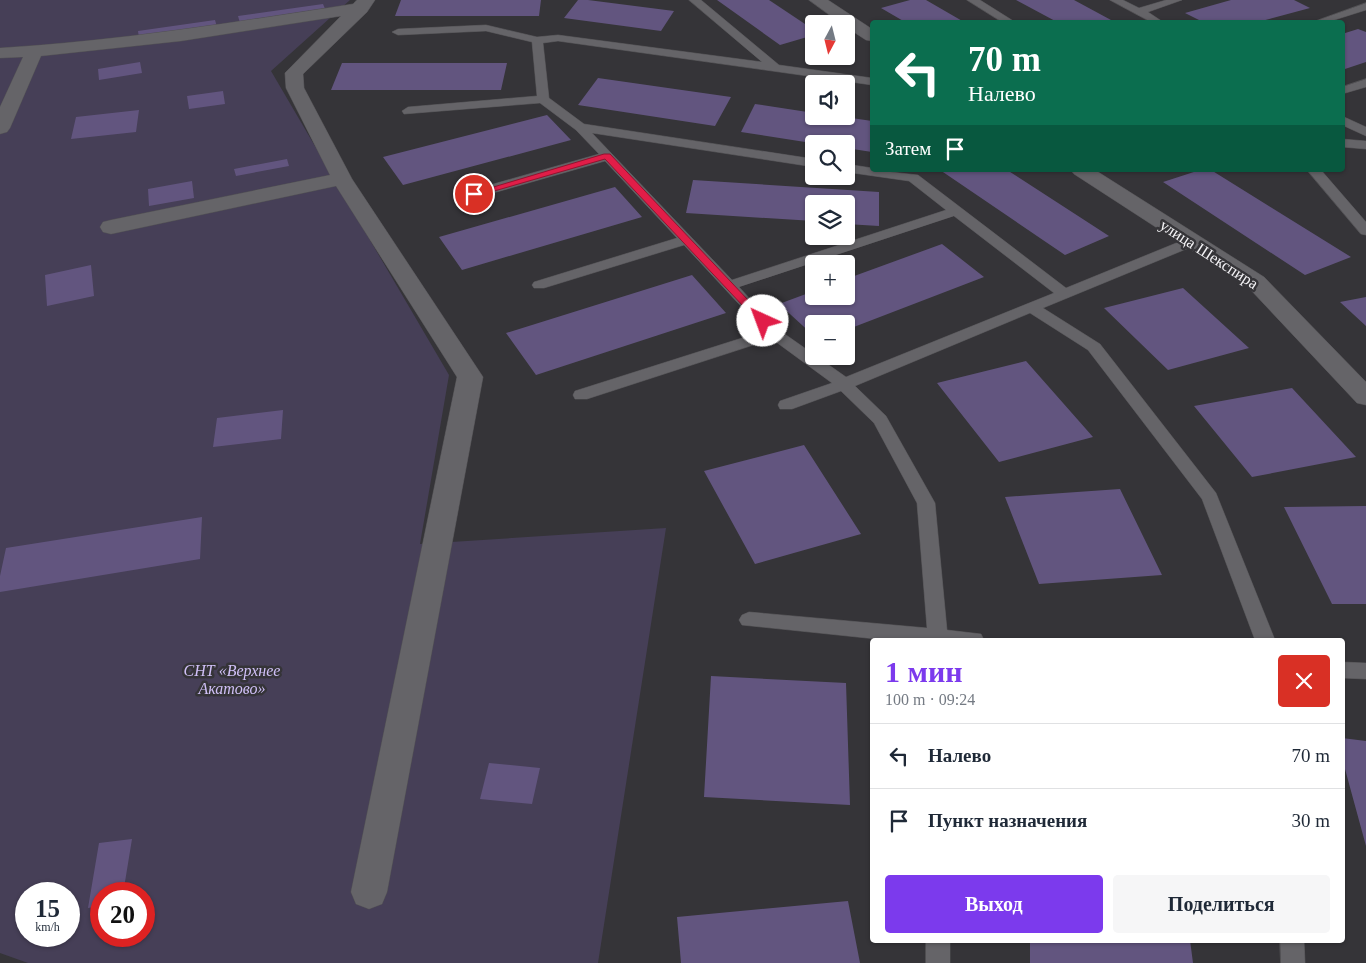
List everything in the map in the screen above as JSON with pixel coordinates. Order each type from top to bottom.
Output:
[{"type":"street","points":[[817,0],[870,35]]},
{"type":"street","points":[[0,53],[34,52],[203,32],[364,4]]},
{"type":"street","points":[[364,4],[294,74],[295,88],[342,179],[470,377],[369,892]]},
{"type":"street","points":[[0,128],[34,52]]},
{"type":"street","name":"улица Шекспира","points":[[1084,172],[1256,282],[1366,397]]},
{"type":"street","points":[[111,227],[342,179]]},
{"type":"lane","points":[[694,0],[777,68]]},
{"type":"lane","points":[[972,0],[1006,20]]},
{"type":"lane","points":[[1115,0],[1154,20]]},
{"type":"lane","points":[[1138,12],[1177,0]]},
{"type":"lane","points":[[1325,20],[1366,6]]},
{"type":"lane","points":[[398,32],[486,28],[537,40],[558,38],[870,81]]},
{"type":"lane","points":[[537,40],[543,100]]},
{"type":"lane","points":[[1345,90],[1366,83]]},
{"type":"lane","points":[[408,111],[543,100],[580,127],[774,333],[844,384],[880,420],[926,503],[938,638],[749,620]]},
{"type":"lane","points":[[1345,122],[1366,132]]},
{"type":"lane","points":[[580,127],[805,162]]},
{"type":"lane","points":[[1345,143],[1366,145]]},
{"type":"lane","points":[[474,194],[607,156]]},
{"type":"lane","points":[[855,169],[870,172]]},
{"type":"lane","points":[[873,172],[913,178],[1064,293]]},
{"type":"lane","points":[[1316,172],[1366,231]]},
{"type":"lane","points":[[729,286],[956,211]]},
{"type":"lane","points":[[539,285],[686,240]]},
{"type":"lane","points":[[786,405],[844,384],[1030,306],[1191,242]]},
{"type":"lane","points":[[1030,306],[1094,346],[1210,496],[1264,638]]},
{"type":"lane","points":[[581,395],[774,333]]},
{"type":"lane","points":[[1345,670],[1366,671]]},
{"type":"lane","points":[[938,943],[938,963]]},
{"type":"lane","points":[[1292,943],[1293,963]]},
{"type":"green space","name":"СНТ «Верхнее Акатово»","points":[[0,0],[350,0],[271,71],[449,375],[420,544],[666,528],[598,963],[28,963],[0,953]]},
{"type":"building","points":[[401,0],[541,0],[539,16],[395,16]]},
{"type":"building","points":[[578,0],[674,11],[661,31],[564,18]]},
{"type":"building","points":[[717,0],[769,0],[805,24],[805,38],[780,45]]},
{"type":"building","points":[[910,0],[926,0],[961,20],[902,20],[881,8]]},
{"type":"building","points":[[1016,0],[1074,0],[1111,20],[1053,20]]},
{"type":"building","points":[[1231,0],[1294,0],[1310,8],[1265,20],[1199,20],[1185,13]]},
{"type":"building","points":[[323,4],[326,11],[240,23],[238,16]]},
{"type":"building","points":[[215,20],[217,27],[139,38],[138,31]]},
{"type":"building","points":[[1358,29],[1366,32],[1366,62],[1345,69],[1345,33]]},
{"type":"building","points":[[140,62],[142,73],[99,80],[98,69]]},
{"type":"building","points":[[342,63],[507,63],[501,90],[331,90]]},
{"type":"building","points":[[598,78],[731,97],[715,126],[578,105]]},
{"type":"building","points":[[223,91],[225,104],[189,109],[187,96]]},
{"type":"building","points":[[755,104],[805,112],[805,125],[855,125],[855,118],[870,121],[870,152],[855,149],[855,135],[805,135],[805,142],[741,132]]},
{"type":"building","points":[[139,110],[136,132],[71,139],[76,117]]},
{"type":"building","points":[[547,115],[571,140],[403,185],[383,157]]},
{"type":"building","points":[[287,159],[289,166],[236,176],[234,169]]},
{"type":"building","points":[[943,172],[1010,172],[1109,236],[1065,255]]},
{"type":"building","points":[[1194,172],[1214,172],[1351,257],[1305,275],[1163,182]]},
{"type":"building","points":[[693,180],[879,192],[879,226],[855,225],[855,195],[805,195],[805,220],[686,213]]},
{"type":"building","points":[[192,181],[194,198],[149,206],[148,189]]},
{"type":"building","points":[[615,187],[642,217],[462,270],[439,237]]},
{"type":"building","points":[[942,244],[984,277],[855,327],[855,315],[805,315],[805,328],[779,304],[805,294],[805,305],[855,305],[855,276]]},
{"type":"building","points":[[91,265],[94,296],[47,306],[45,275]]},
{"type":"building","points":[[692,275],[726,313],[536,375],[506,333]]},
{"type":"building","points":[[1183,288],[1249,348],[1168,370],[1104,308]]},
{"type":"building","points":[[1366,297],[1366,326],[1340,302]]},
{"type":"building","points":[[1026,361],[1093,437],[999,462],[937,383]]},
{"type":"building","points":[[1292,388],[1356,457],[1252,477],[1194,406]]},
{"type":"building","points":[[283,410],[281,439],[213,447],[217,418]]},
{"type":"building","points":[[804,445],[861,534],[755,564],[704,471]]},
{"type":"building","points":[[1120,489],[1162,575],[1039,584],[1005,497]]},
{"type":"building","points":[[1366,506],[1366,604],[1332,604],[1284,507]]},
{"type":"building","points":[[202,517],[200,559],[0,592],[0,576],[6,548]]},
{"type":"building","points":[[711,676],[846,683],[850,805],[704,797]]},
{"type":"building","points":[[1345,738],[1366,741],[1366,846],[1345,769]]},
{"type":"building","points":[[489,763],[540,768],[532,804],[480,799]]},
{"type":"building","points":[[132,839],[125,882],[92,882],[99,843]]},
{"type":"building","points":[[848,901],[860,963],[681,963],[677,917]]},
{"type":"building","points":[[1030,943],[1190,943],[1193,963],[1030,963]]},
{"type":"route","points":[[474,194],[607,156],[763,321]]}]
